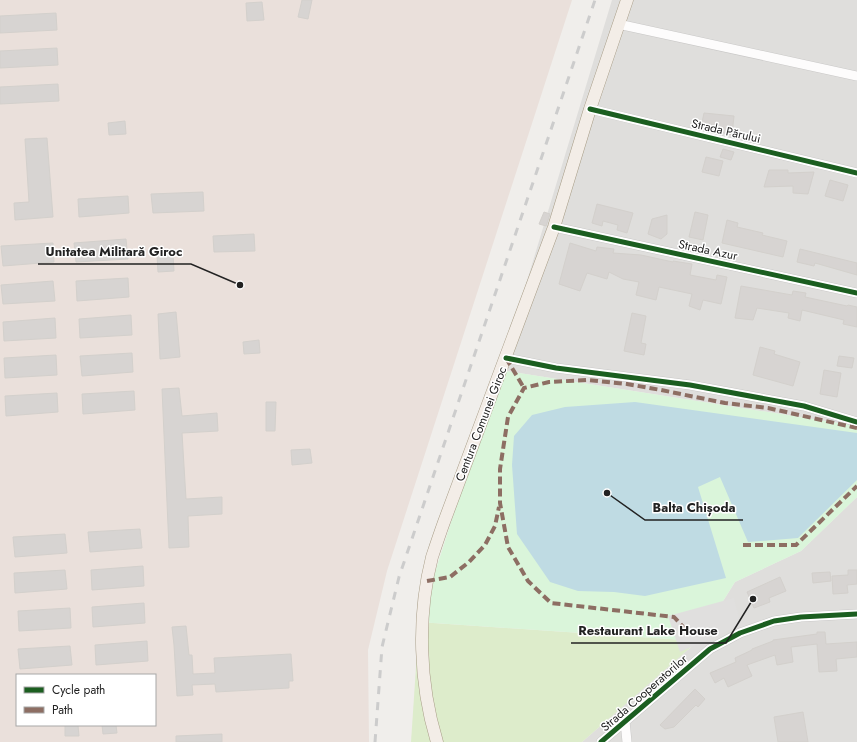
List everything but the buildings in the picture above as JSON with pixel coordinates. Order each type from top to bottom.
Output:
[{"type":"main road","name":"Centura Comunei Giroc","points":[[437,742],[432,727],[422,648],[423,604],[432,556],[554,227],[569,173],[627,0]]},
{"type":"street","points":[[618,24],[857,76]]},
{"type":"street","name":"Strada Părului","points":[[590,109],[857,173]]},
{"type":"street","name":"Strada Azur","points":[[554,227],[857,293]]},
{"type":"street","points":[[506,358],[556,368],[690,385],[804,406],[857,422]]},
{"type":"street","name":"Strada Cooperatorilor","points":[[601,742],[710,649],[740,633],[774,621],[801,617],[857,614]]},
{"type":"street","points":[[625,721],[627,742]]},
{"type":"shaded area","points":[[0,0],[572,0],[387,571],[368,650],[369,742],[0,742]]},
{"type":"shaded area","points":[[612,0],[857,0],[857,426],[500,370]]},
{"type":"shaded area","points":[[857,497],[857,742],[582,742],[698,641],[735,582],[801,551]]},
{"type":"shaded area","points":[[734,598],[741,625],[680,652],[668,616]]},
{"type":"green space","points":[[500,370],[857,426],[857,497],[801,551],[735,582],[698,641],[419,622]]},
{"type":"green space","points":[[419,622],[698,641],[582,742],[411,742]]},
{"type":"water","points":[[635,402],[857,433],[857,480],[798,538],[748,542],[720,477],[698,487],[726,578],[645,596],[614,592],[578,591],[550,582],[517,534],[512,465],[514,436],[532,415],[565,407]]},
{"type":"railway","points":[[375,742],[382,647],[399,577],[595,0]]},
{"type":"marked path","points":[[506,358],[524,388]]},
{"type":"marked path","points":[[686,630],[674,617],[551,603],[528,581],[508,547],[500,503],[500,469],[508,417],[524,388],[549,382],[588,380],[627,384],[725,403],[768,408],[857,428]]},
{"type":"marked path","points":[[743,545],[796,545],[857,486]]},
{"type":"marked path","points":[[427,581],[450,577],[469,562],[485,545],[495,526],[499,507]]},
{"type":"cycle path","points":[[590,109],[857,173]]},
{"type":"cycle path","points":[[554,227],[857,293]]},
{"type":"cycle path","points":[[506,358],[556,368],[690,385],[804,406],[857,422]]},
{"type":"cycle path","points":[[601,742],[710,649],[740,633],[774,621],[801,617],[857,614]]},
{"type":"place","name":"Unitatea Militară Giroc","points":[[240,285]]},
{"type":"place","name":"Balta Chișoda","points":[[607,493]]},
{"type":"place","name":"Restaurant Lake House","points":[[753,599]]}]
